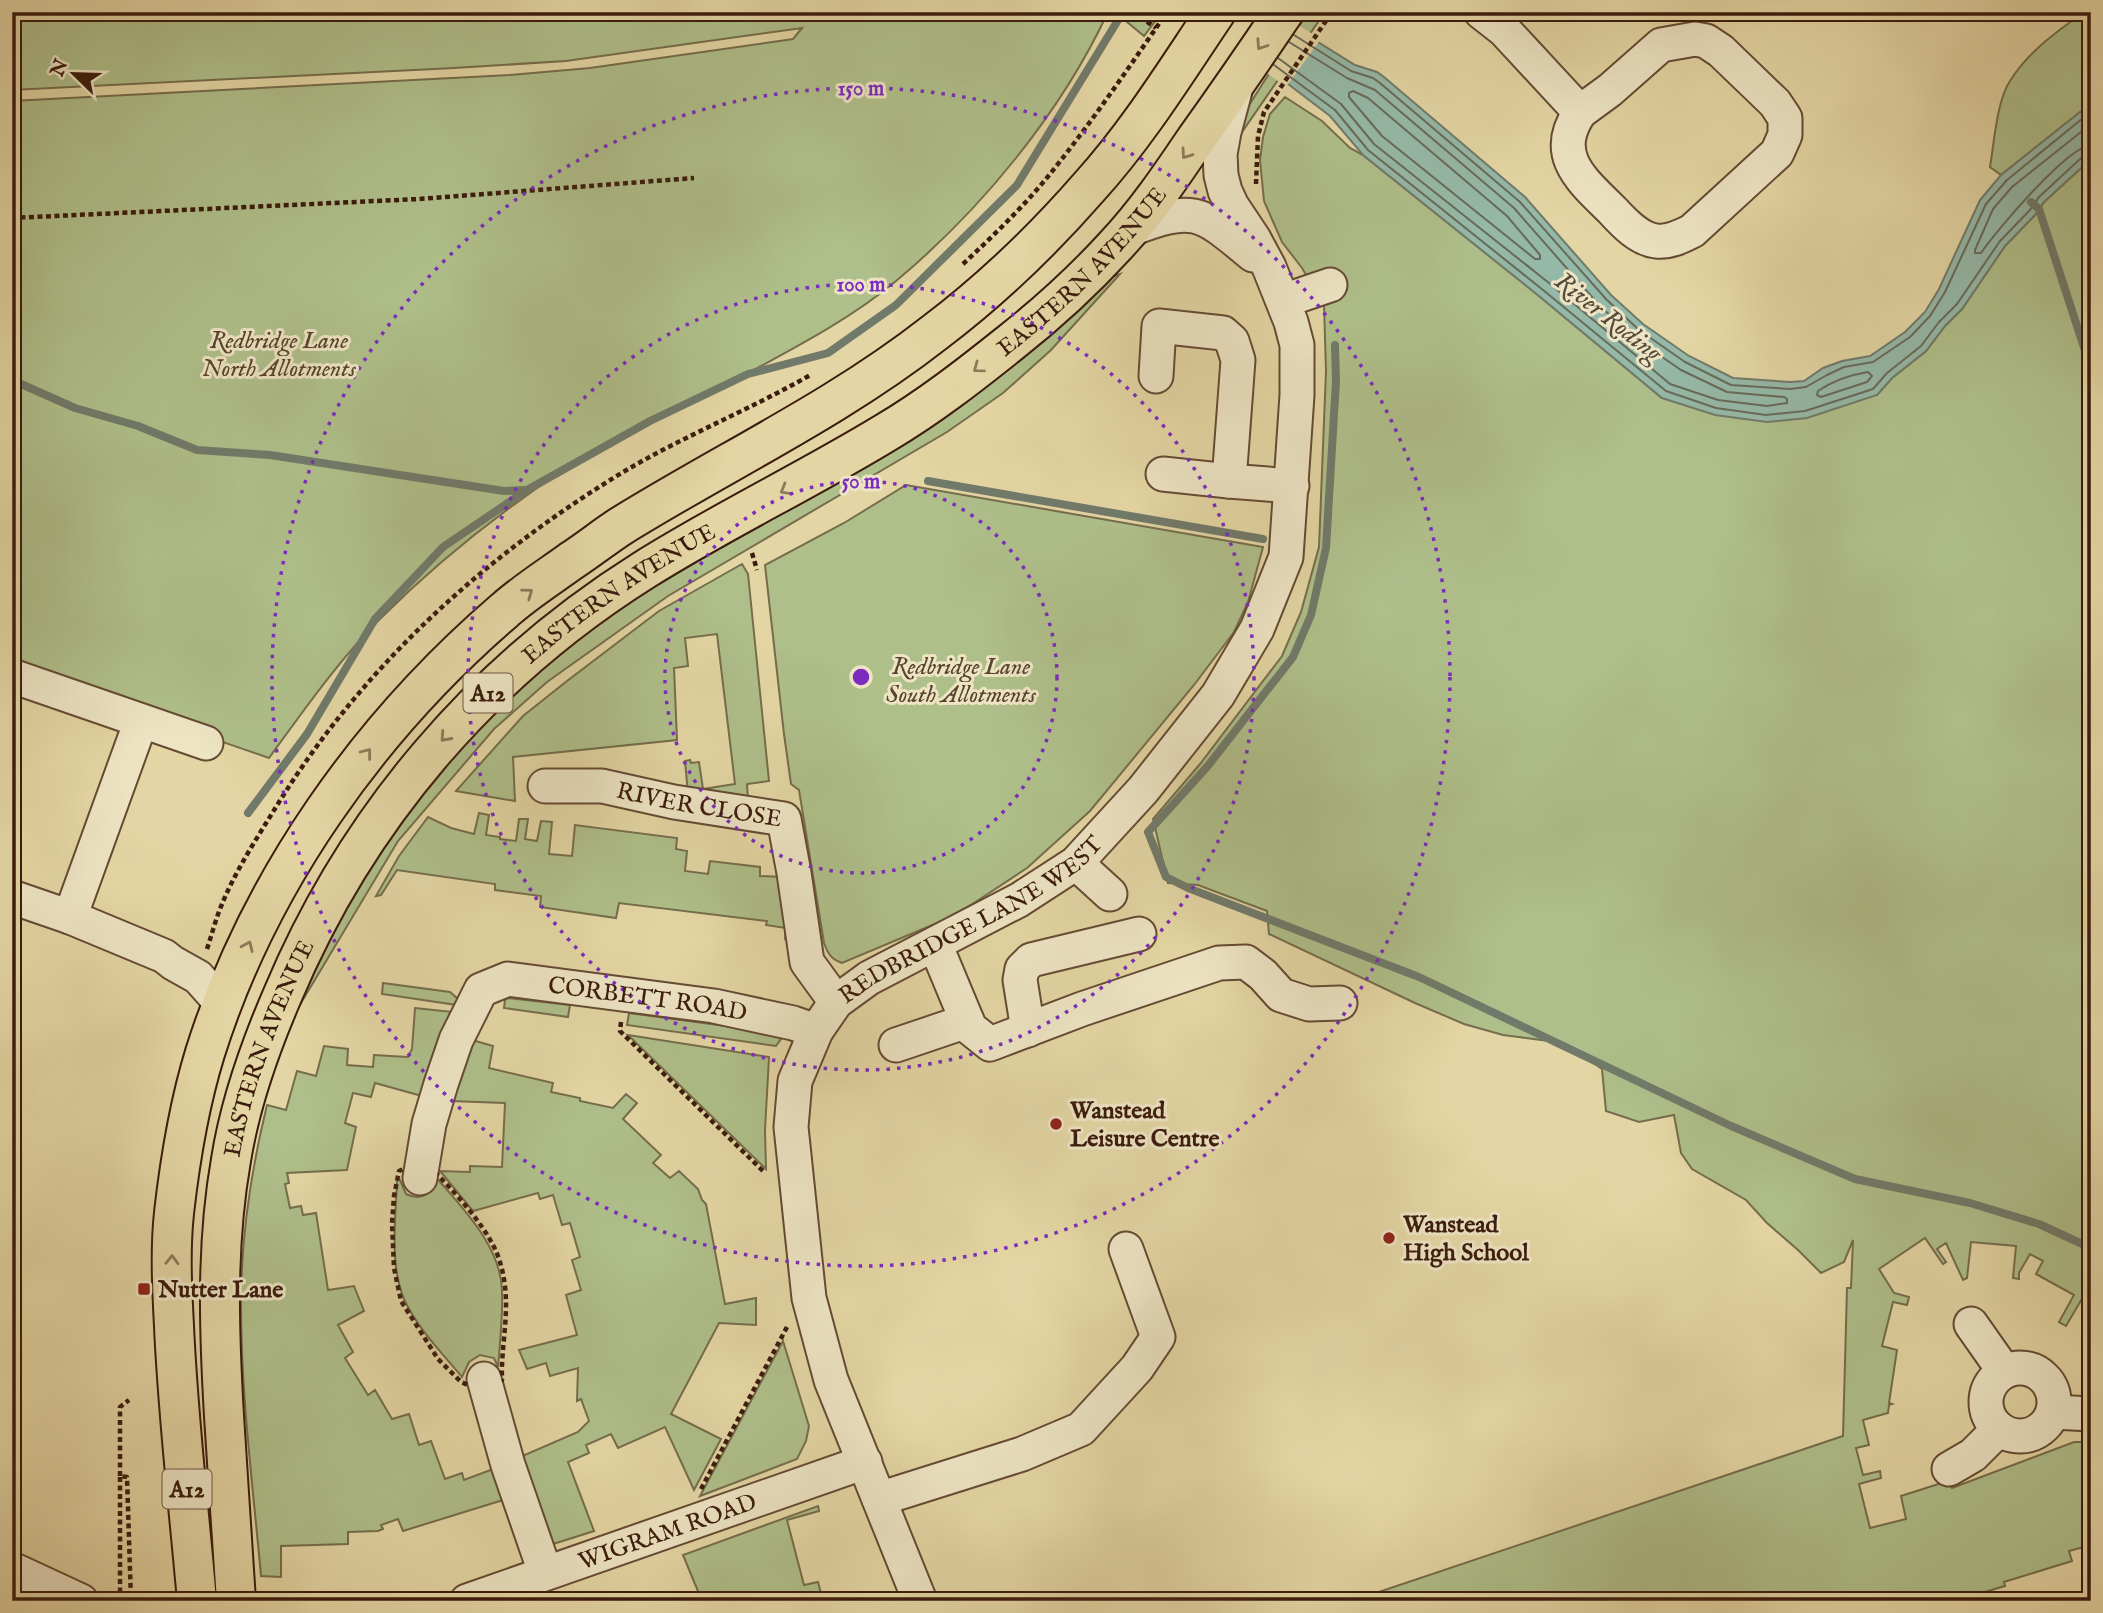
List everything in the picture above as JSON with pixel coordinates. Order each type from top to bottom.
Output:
[{"type":"highway","name":"EASTERN AVENUE","points":[[197,1601],[176,1377],[172,1276],[174,1218],[186,1133],[204,1057],[222,1004],[279,883],[329,802],[378,738],[440,672],[507,608],[618,527],[866,383],[935,333],[1009,271],[1091,186],[1132,134],[1216,12]]},
{"type":"highway","name":"EASTERN AVENUE","points":[[236,1601],[219,1281],[220,1244],[231,1157],[253,1072],[272,1019],[330,896],[374,825],[426,758],[476,704],[584,611],[647,568],[889,431],[960,382],[1066,297],[1129,230],[1159,192],[1284,12]]},
{"type":"highway","name":"A12","points":[[170,1601],[176,1377]]},
{"type":"street","points":[[1481,12],[1504,30],[1580,112]]},
{"type":"street","points":[[1695,39],[1706,41],[1721,51],[1775,103],[1785,118],[1785,135],[1777,153],[1692,231],[1675,239],[1656,241],[1631,228],[1578,176],[1568,145],[1573,122],[1580,112],[1610,90],[1661,45],[1695,39]]},
{"type":"street","name":"REDBRIDGE LANE WEST","points":[[920,1601],[831,1380],[809,1297],[790,1127],[794,1081],[816,1031],[836,1002],[869,978],[1019,900],[1076,863],[1143,790],[1218,695],[1257,629],[1286,557],[1297,395],[1297,345],[1269,267],[1232,206],[1221,175],[1220,154],[1224,132],[1239,78]]},
{"type":"street","name":"REDBRIDGE LANE WEST","points":[[1129,230],[1162,217],[1193,215],[1221,228],[1269,267]]},
{"type":"street","points":[[1283,300],[1330,285]]},
{"type":"street","points":[[1156,376],[1159,327],[1218,331],[1233,341],[1238,360],[1230,481]]},
{"type":"street","points":[[1163,474],[1292,486]]},
{"type":"street","points":[[12,676],[206,743]]},
{"type":"street","points":[[70,917],[141,720]]},
{"type":"street","name":"RIVER CLOSE","points":[[545,786],[602,786],[674,802],[784,819],[807,962],[836,1002]]},
{"type":"street","points":[[1076,863],[1110,894]]},
{"type":"street","points":[[14,903],[70,917],[164,956],[198,976],[222,1004]]},
{"type":"street","points":[[1028,1030],[1020,980],[1022,969],[1031,960],[1139,934]]},
{"type":"street","points":[[935,944],[970,1028],[990,1044],[1082,1009],[1219,963],[1246,962],[1263,975],[1281,995],[1309,1004],[1340,1003]]},
{"type":"street","name":"CORBETT ROAD","points":[[422,1169],[429,1124],[456,1040],[481,990],[508,979],[714,1006],[793,1023],[816,1031]]},
{"type":"street","points":[[895,1045],[967,1021]]},
{"type":"street","points":[[879,1499],[1022,1454],[1081,1429],[1137,1368],[1158,1337],[1126,1249]]},
{"type":"street","points":[[1971,1325],[2004,1371]]},
{"type":"street","points":[[2015,1368],[2037,1371],[2046,1378],[2052,1388],[2054,1412],[2041,1429],[2031,1435],[2008,1435],[1998,1429],[1986,1410],[1985,1399],[1989,1388],[1995,1378],[2004,1371],[2015,1368]]},
{"type":"street","points":[[485,1386],[508,1465],[545,1572]]},
{"type":"street","points":[[2054,1412],[2091,1414]]},
{"type":"street","points":[[1949,1469],[1973,1455],[1998,1429]]},
{"type":"street","name":"WIGRAM ROAD","points":[[467,1601],[865,1462]]},
{"type":"street","points":[[12,1569],[81,1601]]},
{"type":"path","points":[[1136,14],[1156,28],[1167,12]]},
{"type":"path","points":[[1258,136],[1264,112],[1332,12]]},
{"type":"path","points":[[12,218],[419,199],[694,178]]},
{"type":"path","points":[[2091,223],[2088,228],[2091,275]]},
{"type":"path","points":[[752,554],[757,570]]},
{"type":"path","points":[[620,1031],[771,1178]]},
{"type":"path","points":[[422,1169],[450,1188],[494,1246],[501,1264],[506,1306],[502,1380],[485,1386],[461,1382],[438,1359],[401,1301],[394,1268],[392,1223],[399,1171],[422,1169]]},
{"type":"path","points":[[700,1491],[790,1320]]},
{"type":"path","points":[[120,1601],[120,1407],[129,1400]]},
{"type":"path","points":[[120,1476],[127,1477],[131,1601]]},
{"type":"green space","name":"Redbridge Lane North Allotments","points":[[12,12],[1108,12],[1089,50],[1043,123],[988,191],[928,253],[862,307],[826,330],[729,384],[598,448],[500,515],[402,597],[365,635],[322,686],[269,758],[12,669],[12,101],[510,75],[590,68],[793,39],[802,28],[566,61],[12,90]]},
{"type":"green space","points":[[1115,12],[1162,12],[1144,36]]},
{"type":"green space","points":[[1308,12],[1325,12],[1242,132],[1242,119],[1246,110]]},
{"type":"green space","points":[[2082,12],[2091,12],[2091,107],[2080,112],[2001,175],[1990,167],[1997,122],[2006,89],[2034,52]]},
{"type":"green space","points":[[1285,97],[1322,121],[1350,148],[1363,155],[1539,296],[1662,398],[1877,395],[1892,378],[1926,351],[1962,309],[2005,246],[2044,202],[2091,159],[2091,1301],[2083,1297],[2066,1326],[2059,1322],[2074,1295],[2036,1274],[2043,1261],[2030,1254],[2019,1273],[2019,1279],[2013,1278],[2016,1246],[1971,1242],[1967,1278],[1963,1280],[1946,1243],[1937,1249],[1946,1262],[1943,1264],[1925,1238],[1879,1269],[1894,1293],[1909,1297],[1907,1305],[1893,1302],[1882,1346],[1897,1350],[1889,1403],[1892,1404],[1889,1405],[1888,1413],[1863,1420],[1869,1445],[1856,1448],[1863,1475],[1880,1471],[1881,1478],[1859,1484],[1870,1528],[1906,1519],[1901,1496],[1948,1481],[1952,1488],[2074,1442],[2083,1442],[2091,1447],[2091,1545],[2069,1551],[2072,1561],[2004,1582],[2005,1586],[1954,1601],[1352,1601],[1843,1436],[1847,1288],[1851,1288],[1853,1240],[1844,1262],[1821,1273],[1746,1200],[1692,1169],[1681,1153],[1674,1115],[1639,1122],[1606,1111],[1602,1069],[1564,1043],[1503,1035],[1464,1024],[1269,934],[1267,911],[1198,885],[1168,883],[1153,819],[1200,764],[1282,656],[1301,612],[1319,547],[1326,371],[1324,305],[1302,268],[1282,242],[1264,201],[1260,160],[1270,114]]},
{"type":"green space","points":[[1120,274],[1051,350],[1003,393],[947,432],[668,596],[547,682],[494,729],[398,841],[295,1013],[361,872],[481,718],[589,626],[1110,277]]},
{"type":"green space","name":"Redbridge Lane South Allotments","points":[[906,485],[1263,547],[1248,602],[1234,632],[1090,811],[1027,868],[971,905],[942,921],[842,963],[830,956],[824,943],[799,790],[791,784],[765,565],[844,523]]},
{"type":"green space","points":[[742,564],[748,574],[769,781],[747,784],[748,800],[688,794],[685,761],[699,762],[703,789],[735,784],[717,634],[685,638],[688,666],[674,668],[677,740],[513,757],[515,801],[456,791],[523,716],[567,681],[659,611]]},
{"type":"green space","points":[[479,813],[489,815],[486,835],[516,841],[519,819],[528,819],[525,839],[537,841],[541,821],[552,822],[549,854],[572,856],[575,825],[677,838],[676,849],[687,851],[685,871],[708,874],[710,861],[760,867],[760,876],[783,877],[791,940],[785,939],[786,928],[766,925],[767,921],[619,903],[616,918],[540,907],[541,896],[495,890],[495,884],[397,870],[381,895],[376,896],[399,856],[428,817],[451,828],[474,834]]},
{"type":"green space","points":[[383,983],[450,992],[458,999],[457,1005],[382,994]]},
{"type":"green space","points":[[508,998],[570,1005],[568,1017],[504,1008]]},
{"type":"green space","points":[[415,1008],[453,1012],[422,1096],[375,1083],[371,1097],[353,1093],[345,1123],[356,1127],[347,1170],[287,1173],[289,1183],[285,1184],[290,1208],[301,1206],[303,1215],[316,1213],[328,1290],[354,1286],[364,1311],[338,1325],[353,1352],[345,1358],[368,1395],[375,1390],[392,1419],[409,1414],[419,1445],[431,1441],[445,1479],[462,1473],[464,1480],[493,1469],[503,1500],[403,1531],[398,1519],[381,1525],[383,1529],[378,1531],[348,1532],[348,1544],[281,1546],[281,1577],[261,1576],[245,1407],[241,1305],[248,1204],[267,1105],[286,1110],[297,1071],[316,1076],[324,1046],[348,1049],[347,1065],[373,1067],[374,1055],[408,1057],[412,1049]]},
{"type":"green space","points":[[629,1013],[770,1032],[781,1039],[776,1046],[627,1025]]},
{"type":"green space","points":[[628,1035],[769,1057],[766,1169]]},
{"type":"green space","points":[[472,1040],[493,1046],[489,1068],[553,1083],[551,1092],[613,1108],[626,1094],[637,1103],[623,1119],[661,1155],[653,1163],[670,1178],[679,1171],[698,1189],[706,1204],[725,1304],[756,1298],[756,1325],[719,1323],[671,1414],[721,1439],[694,1490],[665,1427],[618,1448],[611,1434],[586,1445],[589,1453],[568,1462],[594,1531],[550,1545],[520,1457],[578,1432],[589,1421],[581,1399],[577,1401],[578,1368],[550,1376],[546,1363],[527,1369],[519,1350],[577,1335],[566,1295],[581,1290],[572,1260],[580,1257],[570,1223],[562,1225],[553,1195],[540,1199],[538,1193],[473,1211],[440,1171],[470,1172],[470,1166],[502,1167],[505,1103],[450,1101]]},
{"type":"green space","points":[[435,1176],[479,1229],[500,1274],[502,1310],[498,1367],[494,1358],[480,1355],[469,1362],[462,1377],[416,1320],[404,1299],[396,1271],[394,1240],[397,1180],[400,1180],[406,1194],[417,1197],[429,1191]]},
{"type":"green space","points":[[783,1341],[809,1426],[806,1441],[797,1459],[700,1496]]},
{"type":"green space","points":[[818,1506],[819,1511],[787,1520],[804,1585],[818,1582],[823,1601],[702,1601],[683,1555]]},
{"type":"water","name":"River Roding","points":[[1270,12],[1355,65],[1384,77],[1525,197],[1611,295],[1643,324],[1689,356],[1733,378],[1804,381],[1823,368],[1870,356],[1905,332],[1925,312],[1939,289],[1980,200],[2001,175],[2080,112],[2091,107],[2091,159],[2044,202],[2005,246],[1962,309],[1926,351],[1892,378],[1877,395],[1807,418],[1767,422],[1715,415],[1662,398],[1363,155],[1330,116],[1288,84]]},
{"type":"pier","points":[[1184,12],[1277,12],[1321,39],[1286,87]]},
{"type":"waterway","points":[[248,813],[307,734],[375,619],[443,547],[527,490],[650,421],[748,374],[828,353],[896,305],[1017,185],[1123,12]]},
{"type":"waterway","points":[[2031,202],[2039,209],[2091,369]]},
{"type":"waterway","points":[[1335,345],[1336,381],[1326,548],[1311,615],[1293,657],[1207,767],[1148,832],[1166,877],[1188,888],[1419,977],[1731,1126],[1855,1179],[1970,1203],[2039,1224],[2091,1248]]},
{"type":"waterway","points":[[12,380],[75,408],[138,426],[197,450],[270,455],[504,491],[525,490]]},
{"type":"waterway","points":[[928,481],[1263,539]]},
{"type":"place","name":"Wanstead Leisure Centre","points":[[1056,1124]]},
{"type":"place","name":"Wanstead High School","points":[[1389,1238]]},
{"type":"place","name":"Nutter Lane","points":[[144,1289]]}]
